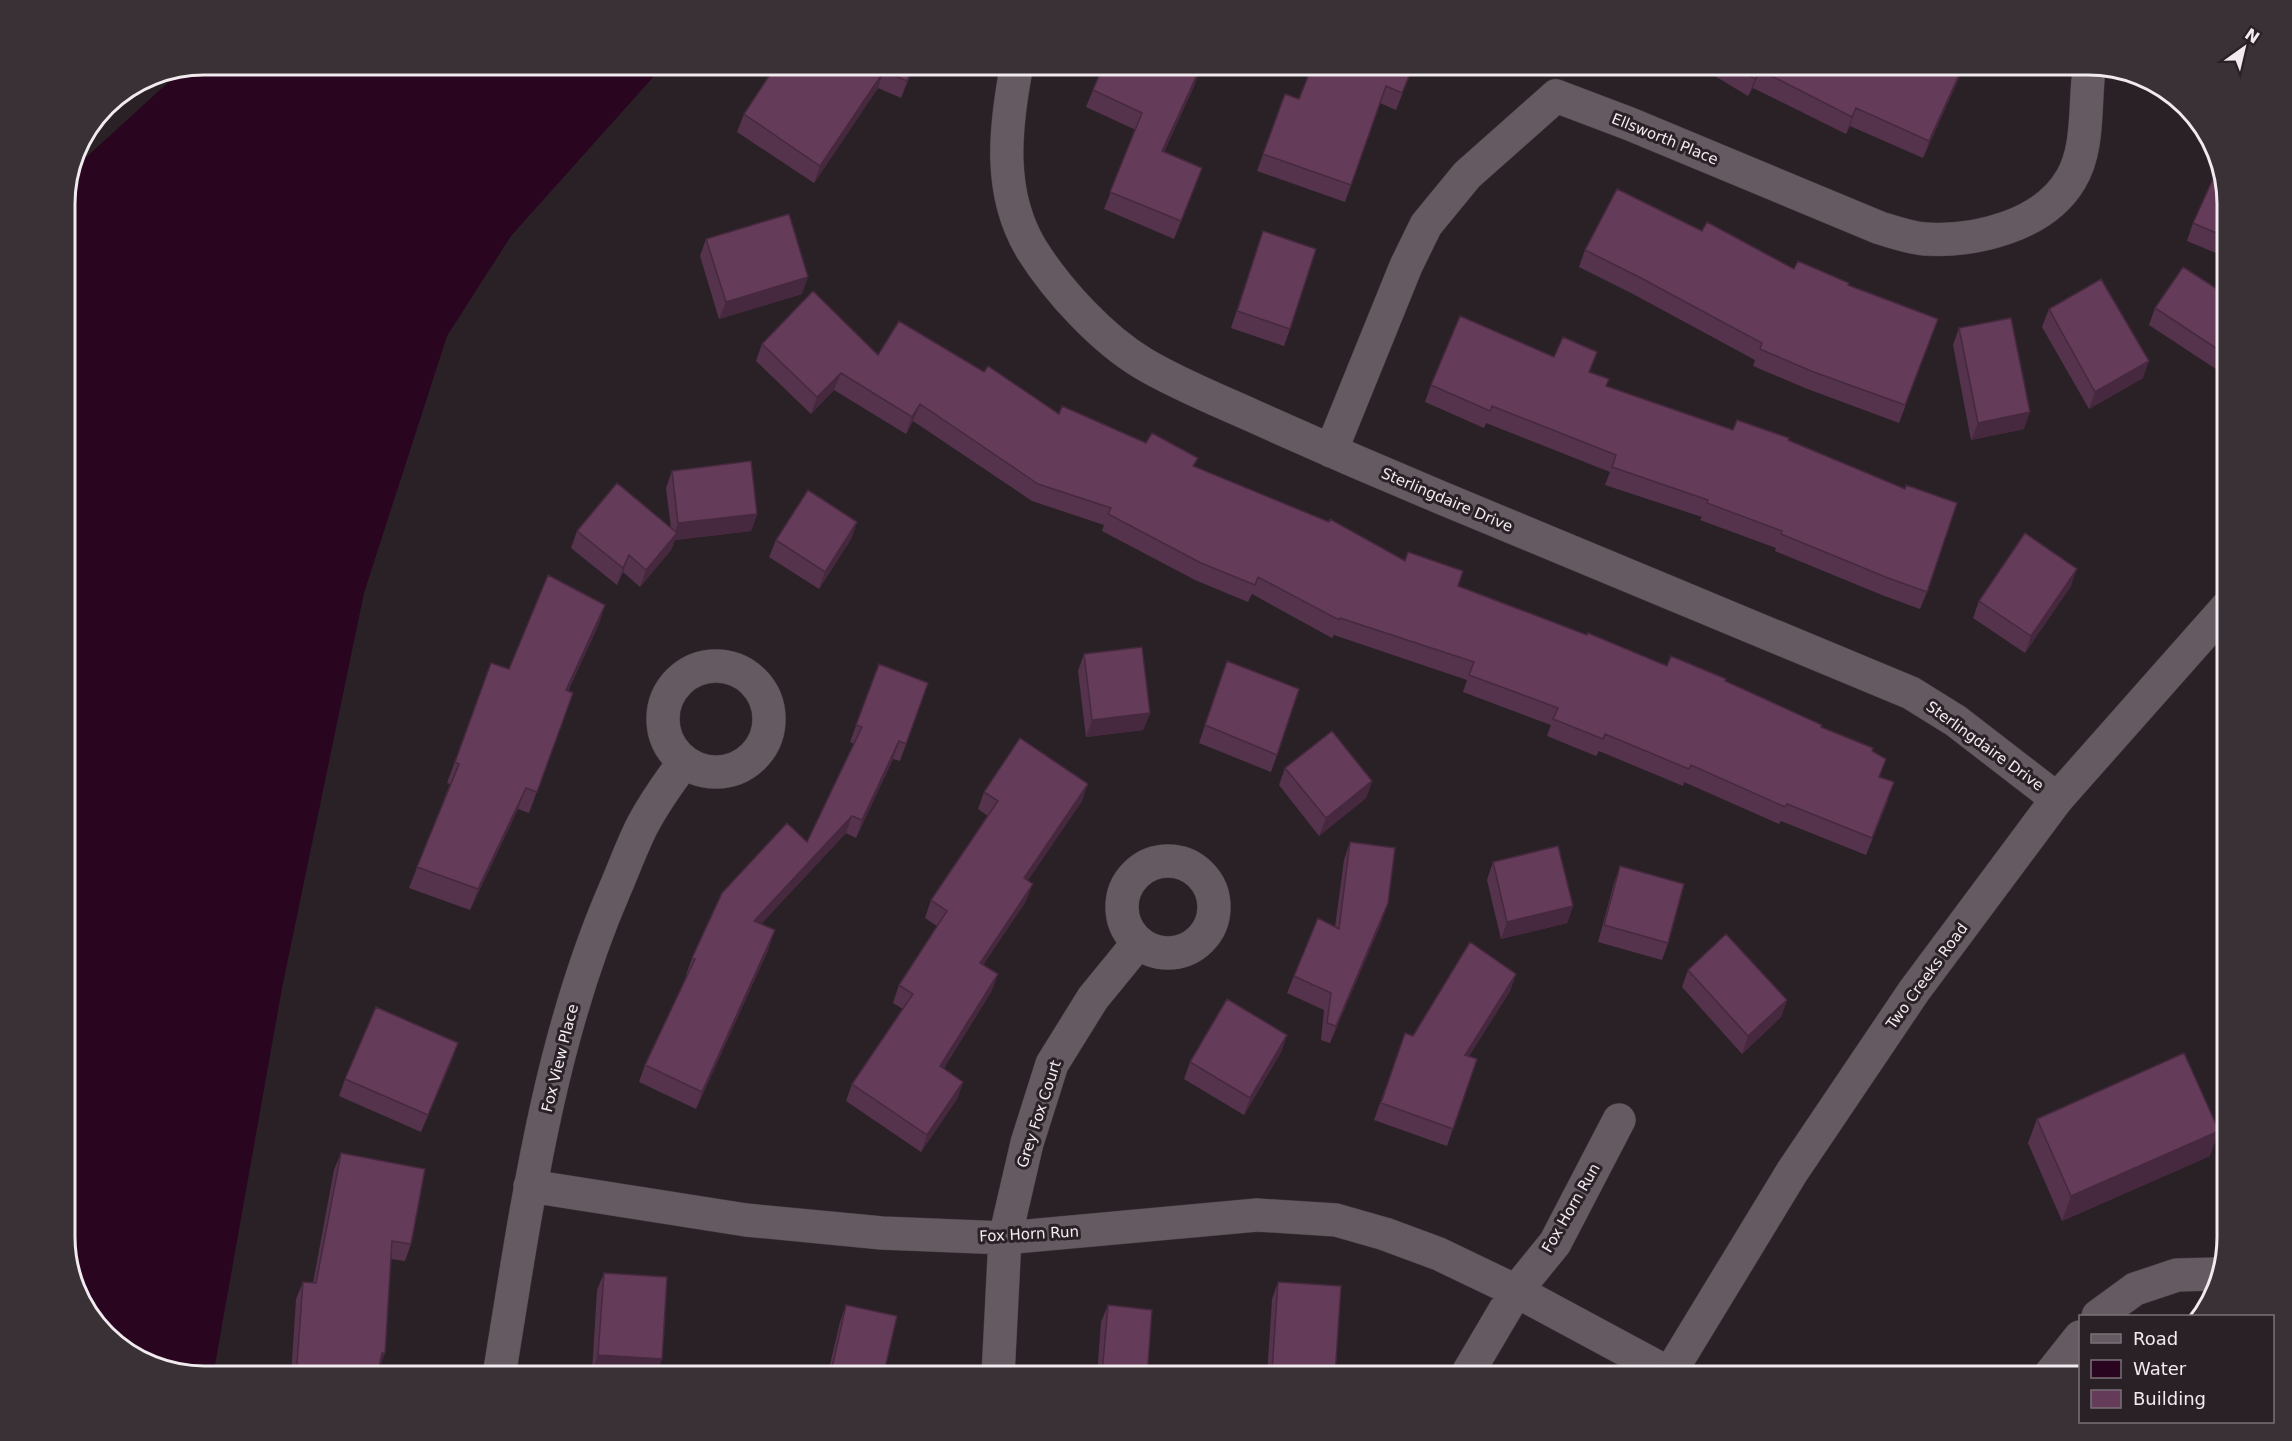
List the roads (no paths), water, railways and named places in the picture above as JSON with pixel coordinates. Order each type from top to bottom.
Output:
[{"type":"street","name":"Sterlingdaire Drive","points":[[1015,75],[1006,156],[1011,206],[1031,248],[1065,295],[1100,329],[1141,363],[1183,385],[1331,451],[1911,693],[1956,721],[2057,799]]},
{"type":"street","name":"Ellsworth Place","points":[[1331,451],[1406,266],[1426,225],[1467,175],[1556,96],[1630,124],[1880,228],[1923,238],[1966,238],[2007,228],[2042,212],[2071,180],[2081,155],[2088,80]]},
{"type":"street","name":"Two Creeks Road","points":[[1676,1366],[1798,1162],[1914,991],[2057,799],[2217,619]]},
{"type":"street","name":"Fox View Place","points":[[501,1366],[530,1186],[553,1080],[576,993],[602,918],[642,826],[684,762]]},
{"type":"street","name":"Grey Fox Court","points":[[999,1366],[1005,1238],[1027,1143],[1052,1064],[1093,998],[1138,944]]},
{"type":"street","name":"Fox Horn Run","points":[[1472,1366],[1516,1291],[1555,1244],[1619,1120]]},
{"type":"street","name":"Fox Horn Run","points":[[530,1186],[756,1221],[882,1233],[1005,1238],[1257,1215],[1336,1220],[1385,1234],[1439,1254],[1516,1291],[1652,1366]]},
{"type":"street","points":[[2101,1315],[2135,1289],[2177,1275],[2211,1274]]},
{"type":"street","points":[[2058,1366],[2079,1338]]},
{"type":"water","points":[[204,75],[655,75],[511,236],[447,336],[364,593],[282,988],[215,1366],[171,1362],[140,1349],[113,1328],[92,1301],[85,1286],[77,1262],[75,1245],[75,196],[83,160],[172,79],[179,77]]}]
